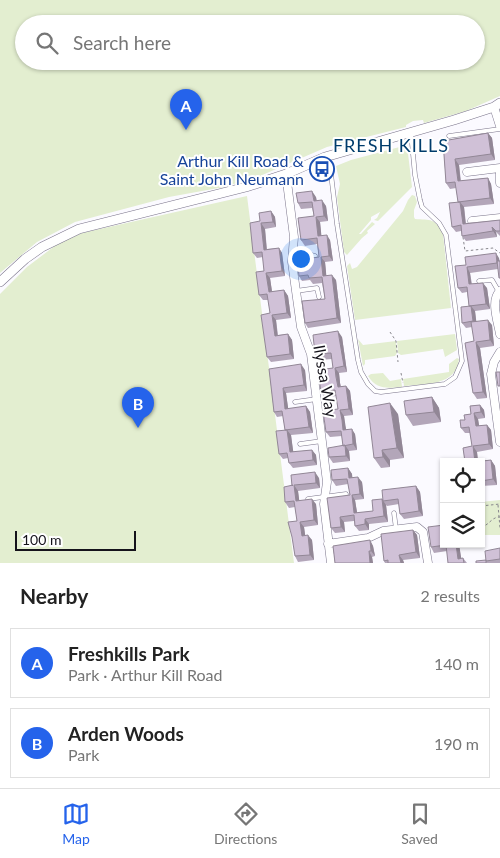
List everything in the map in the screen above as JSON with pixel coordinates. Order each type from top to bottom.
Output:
[{"type":"street","points":[[0,282],[25,259],[42,247],[79,229],[246,187],[286,174],[325,157],[497,105],[500,128]]},
{"type":"street","points":[[467,172],[500,168]]},
{"type":"street","points":[[500,172],[500,183]]},
{"type":"street","name":"Ilyssa Way","points":[[286,174],[294,237],[292,262],[301,327],[311,354],[327,482],[324,504],[331,563]]},
{"type":"street","points":[[472,221],[500,218]]},
{"type":"street","points":[[500,292],[495,301],[500,334]]},
{"type":"street","points":[[500,352],[492,368],[498,404],[500,442]]},
{"type":"street","points":[[328,544],[368,538],[383,531],[412,527],[420,529],[424,536],[428,563]]},
{"type":"lane","points":[[449,136],[500,128]]},
{"type":"lane","points":[[325,157],[331,174],[354,337],[361,372],[371,387],[381,392],[445,384],[455,377],[462,362],[449,255],[443,229],[422,207],[415,174],[411,132]]},
{"type":"lane","points":[[293,250],[315,256]]},
{"type":"lane","points":[[479,282],[492,280],[500,292]]},
{"type":"lane","points":[[296,291],[317,288],[319,297]]},
{"type":"lane","points":[[295,402],[317,399]]},
{"type":"lane","points":[[300,444],[322,441]]},
{"type":"lane","points":[[308,499],[346,494]]},
{"type":"lane","points":[[394,513],[396,530]]},
{"type":"path","points":[[463,233],[465,252],[493,248],[500,252]]},
{"type":"path","points":[[390,332],[396,341],[398,362]]},
{"type":"path","points":[[401,373],[402,380]]},
{"type":"path","points":[[485,506],[499,505],[500,528]]},
{"type":"path","points":[[485,526],[492,519],[499,517]]},
{"type":"green space","points":[[0,0],[500,0],[500,96],[466,111],[424,123],[423,120],[413,121],[406,125],[406,127],[327,147],[260,176],[224,187],[169,197],[75,222],[37,242],[0,273]]},
{"type":"green space","points":[[407,145],[412,187],[378,221],[374,220],[380,212],[371,217],[371,220],[359,234],[372,222],[375,224],[347,255],[344,252],[337,197],[340,184],[336,166]]},
{"type":"green space","points":[[412,195],[415,196],[417,202],[414,210],[415,219],[435,222],[443,234],[451,308],[355,320],[347,266],[350,263],[352,269],[357,267],[403,211]]},
{"type":"green space","points":[[247,196],[294,563],[0,563],[0,294],[27,267],[56,245],[82,233]]},
{"type":"green space","points":[[455,334],[457,350],[445,357],[443,349],[401,355],[398,353],[397,341]]},
{"type":"green space","points":[[358,339],[363,345],[396,341],[397,353],[395,356],[365,360],[363,366]]},
{"type":"green space","points":[[457,358],[459,359],[457,368],[446,379],[430,384],[404,386],[403,379],[449,372],[449,364]]},
{"type":"green space","points":[[383,373],[390,381],[401,379],[402,387],[387,388],[379,386],[371,381],[368,376]]},
{"type":"green space","points":[[500,500],[500,535],[485,535],[485,502]]},
{"type":"building","points":[[488,133],[491,154],[455,159],[458,181],[488,178],[490,198],[458,202],[455,182],[446,183],[443,141]]},
{"type":"building","points":[[312,191],[314,201],[322,200],[324,216],[316,217],[318,236],[327,235],[329,256],[321,257],[323,276],[332,275],[337,318],[305,323],[302,301],[325,299],[322,277],[309,278],[308,275],[299,276],[297,260],[319,257],[317,238],[301,240],[298,218],[314,216],[312,202],[298,203],[296,193]]},
{"type":"building","points":[[460,202],[463,224],[500,220],[500,231],[496,231],[492,227],[493,231],[462,236],[461,225],[452,227],[449,203]]},
{"type":"building","points":[[271,211],[273,222],[261,223],[264,250],[279,248],[282,271],[266,273],[269,292],[284,290],[287,313],[272,315],[275,336],[288,334],[290,354],[267,357],[261,315],[270,313],[267,294],[259,295],[256,272],[264,271],[262,252],[253,253],[250,223],[260,221],[259,213]]},
{"type":"building","points":[[496,253],[497,263],[467,267],[469,284],[483,283],[486,304],[469,306],[467,287],[458,288],[455,266],[466,265],[465,257]]},
{"type":"building","points":[[497,261],[500,261],[500,278],[499,278]]},
{"type":"building","points":[[471,306],[473,321],[462,323],[461,307]]},
{"type":"building","points":[[488,320],[490,340],[476,342],[483,392],[473,393],[465,343],[474,341],[471,322]]},
{"type":"building","points":[[338,331],[344,366],[335,368],[336,377],[338,387],[346,386],[349,409],[340,410],[343,430],[352,429],[353,444],[343,446],[341,431],[326,432],[323,411],[338,409],[335,390],[321,392],[318,370],[333,368],[331,353],[315,354],[313,335]]},
{"type":"building","points":[[301,364],[304,385],[283,388],[285,409],[306,406],[309,427],[285,430],[282,411],[274,412],[269,369]]},
{"type":"building","points":[[496,372],[500,372],[500,386],[498,386]]},
{"type":"building","points":[[432,397],[434,412],[406,415],[404,401]]},
{"type":"building","points":[[390,403],[397,448],[382,450],[383,457],[374,458],[368,407]]},
{"type":"building","points":[[480,405],[481,412],[474,413],[476,426],[487,425],[489,444],[473,446],[474,458],[464,458],[463,448],[472,446],[469,427],[461,428],[460,420],[465,420],[464,415],[471,414],[470,406]]},
{"type":"building","points":[[287,430],[290,452],[312,450],[313,460],[289,463],[287,453],[279,454],[276,431]]},
{"type":"building","points":[[345,445],[346,456],[329,457],[328,448]]},
{"type":"building","points":[[491,460],[493,479],[485,480],[485,461]]},
{"type":"building","points":[[348,468],[349,478],[358,477],[360,494],[352,495],[354,513],[373,511],[372,500],[382,499],[384,516],[365,519],[365,524],[355,526],[354,515],[340,517],[341,527],[331,528],[327,498],[350,495],[347,479],[332,480],[331,470]]},
{"type":"building","points":[[315,472],[316,483],[294,485],[296,501],[312,499],[314,520],[300,522],[302,536],[308,535],[310,555],[295,556],[288,522],[297,521],[294,501],[285,502],[284,487],[292,485],[291,475]]},
{"type":"building","points":[[416,486],[419,511],[400,514],[398,499],[383,501],[382,490]]},
{"type":"building","points":[[440,526],[440,546],[431,547],[428,527]]},
{"type":"building","points":[[413,530],[416,552],[399,555],[401,563],[388,563],[388,560],[384,561],[381,534]]},
{"type":"building","points":[[370,540],[370,563],[335,563],[333,546]]},
{"type":"building","points":[[446,548],[457,548],[458,559],[463,558],[464,563],[448,563]]},
{"type":"building","points":[[500,548],[500,559],[486,561],[485,551]]},
{"type":"building","points":[[486,560],[486,563],[476,563],[476,561]]},
{"type":"place","name":"Freshkills Park","points":[[186,130]]},
{"type":"place","name":"Arthur Kill Road & Saint John Neumann","points":[[322,169]]},
{"type":"place","name":"Arden Woods","points":[[138,428]]},
{"type":"district","name":"FRESH KILLS","points":[[391,145]]}]
